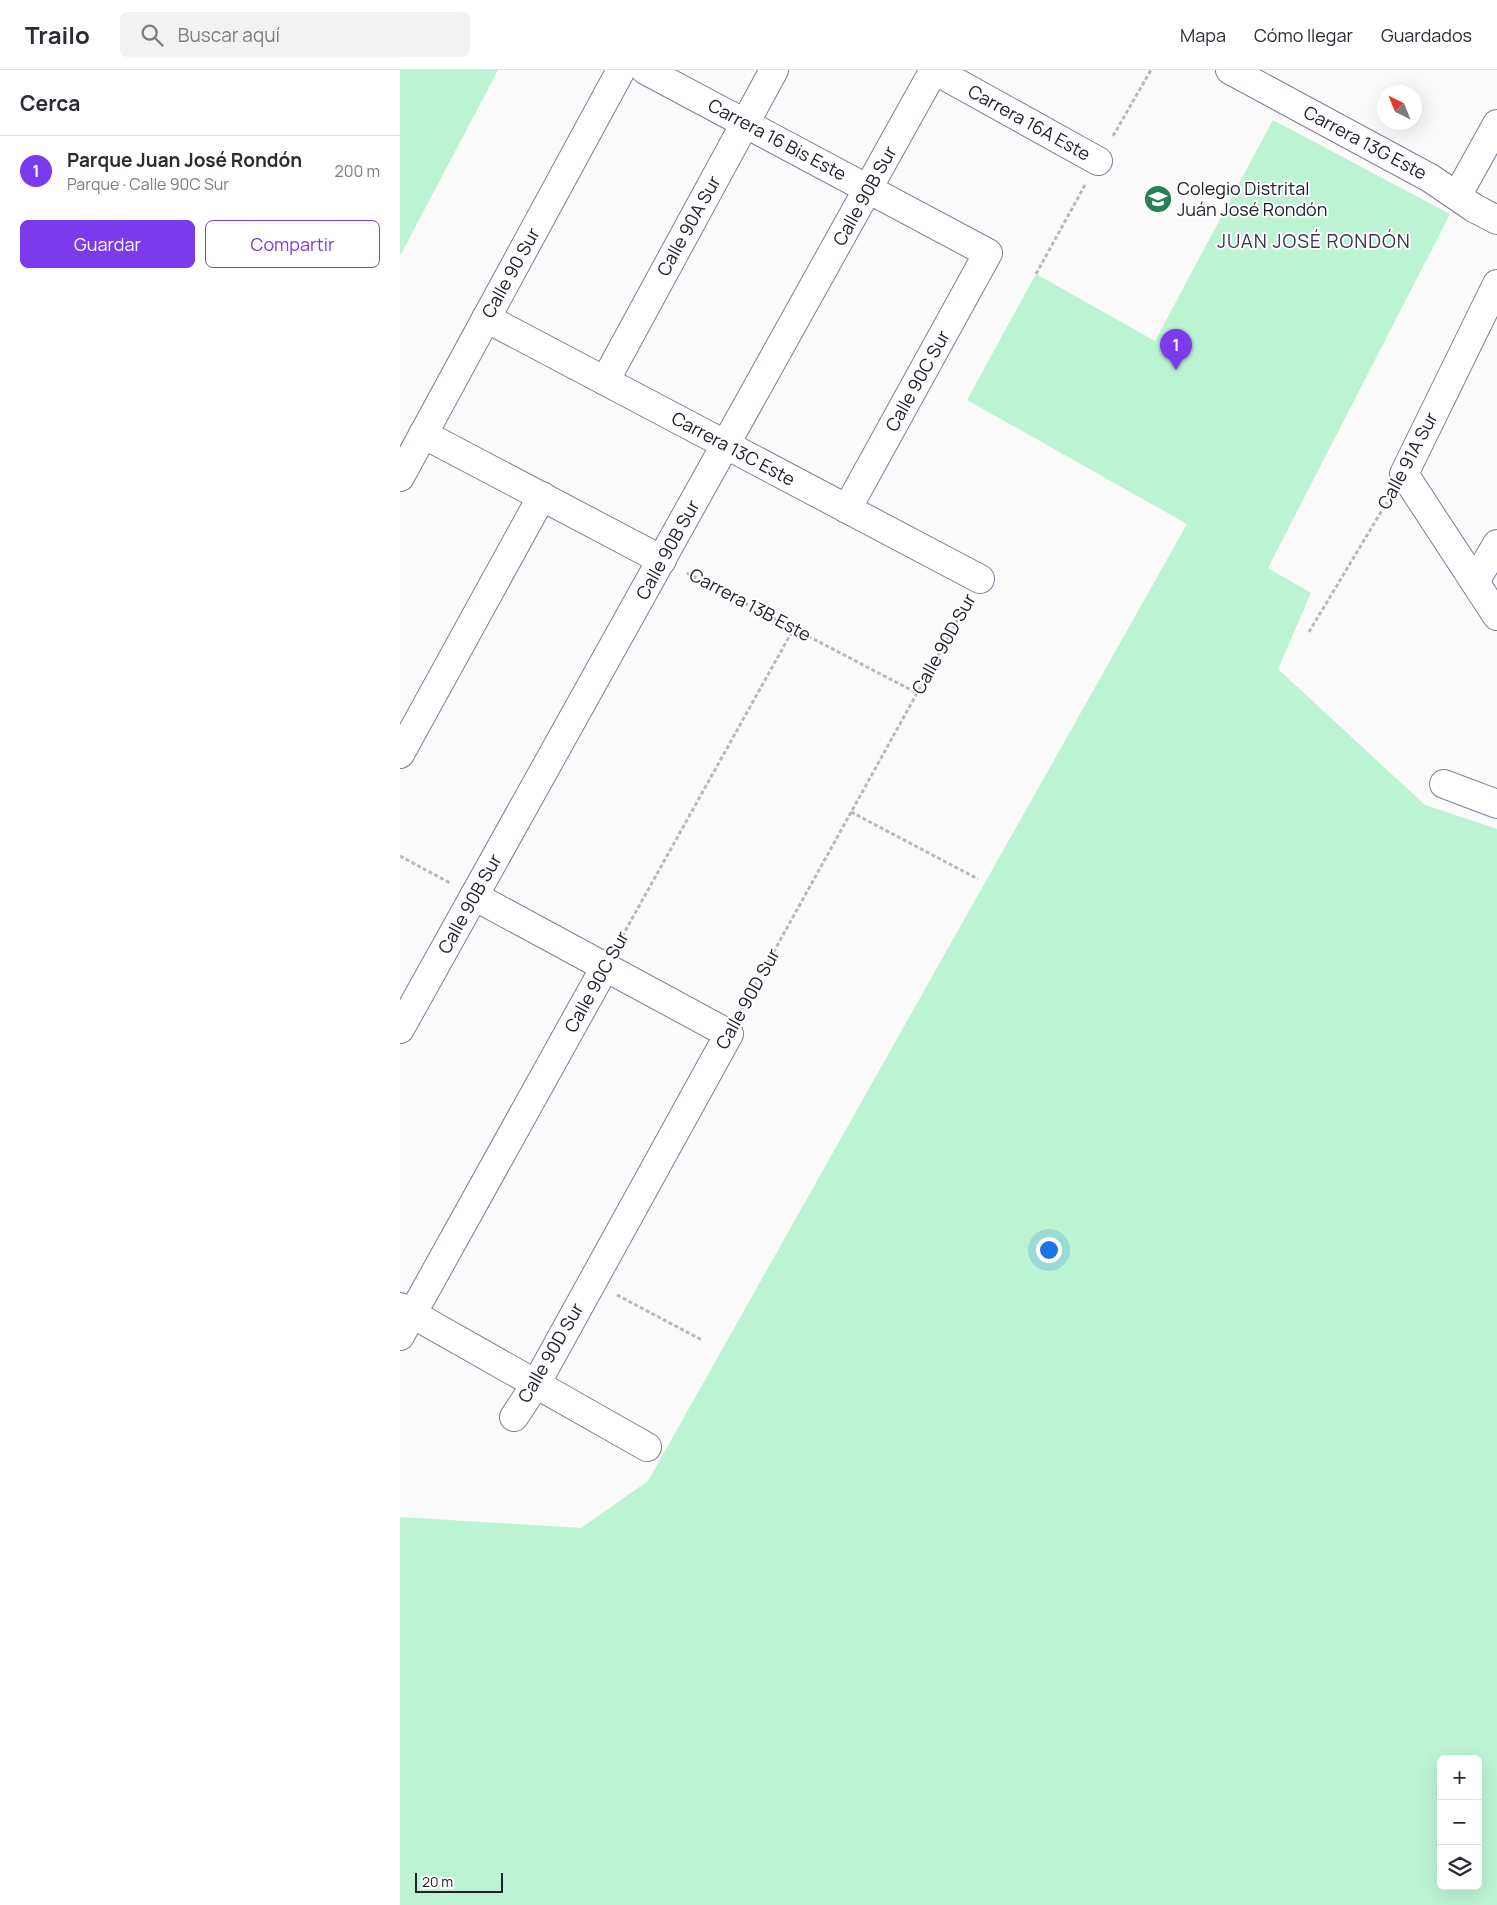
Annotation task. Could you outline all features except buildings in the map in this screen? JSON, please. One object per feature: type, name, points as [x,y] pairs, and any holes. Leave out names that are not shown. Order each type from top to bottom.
[{"type":"street","name":"Calle 90 Sur","points":[[400,477],[621,70]]},
{"type":"street","name":"Carrera 16 Bis Este","points":[[645,70],[988,253]]},
{"type":"street","name":"Calle 90A Sur","points":[[605,381],[774,70]]},
{"type":"street","name":"Carrera 16A Este","points":[[934,70],[1098,161]]},
{"type":"street","name":"Calle 90B Sur","points":[[400,1030],[934,70]]},
{"type":"street","name":"Carrera 13G Este","points":[[1230,70],[1430,178],[1474,208],[1497,220]]},
{"type":"street","points":[[1457,196],[1497,124]]},
{"type":"street","name":"Calle 90C Sur","points":[[847,509],[988,253]]},
{"type":"street","name":"Calle 91A Sur","points":[[1404,474],[1497,284]]},
{"type":"street","name":"Carrera 13C Este","points":[[486,318],[980,579]]},
{"type":"street","points":[[423,434],[662,560]]},
{"type":"street","points":[[1404,474],[1497,616]]},
{"type":"street","points":[[400,754],[542,496]]},
{"type":"street","points":[[1475,582],[1497,544]]},
{"type":"street","points":[[1444,784],[1497,803]]},
{"type":"street","points":[[474,896],[729,1034]]},
{"type":"street","name":"Calle 90C Sur","points":[[404,1319],[605,967]]},
{"type":"street","name":"Calle 90D Sur","points":[[514,1417],[536,1384],[729,1034]]},
{"type":"street","points":[[404,1319],[536,1384],[646,1447]]},
{"type":"path","name":"Calle 91A Sur","points":[[1309,632],[1404,474]]},
{"type":"path","name":"Carrera 13B Este","points":[[662,560],[917,693]]},
{"type":"path","name":"Calle 90D Sur","points":[[729,1034],[980,579]]},
{"type":"path","name":"Calle 90C Sur","points":[[605,967],[794,628]]},
{"type":"path","points":[[851,812],[978,879]]},
{"type":"path","points":[[400,856],[474,896]]},
{"type":"path","points":[[592,1282],[702,1340]]},
{"type":"green space","points":[[400,70],[498,70],[400,256]]},
{"type":"green space","points":[[1273,120],[1450,214],[1268,568],[1311,593],[1278,669],[1425,805],[1497,829],[1497,1905],[400,1905],[400,1517],[581,1528],[648,1481],[1187,524],[967,400],[1036,274],[1155,341]]},
{"type":"place","name":"Colegio Distrital Juán José Rondón","points":[[1158,199]]},
{"type":"place","name":"Parque Juan José Rondón","points":[[1176,370]]},
{"type":"district","name":"JUAN JOSÉ RONDÓN","points":[[1314,241]]}]
